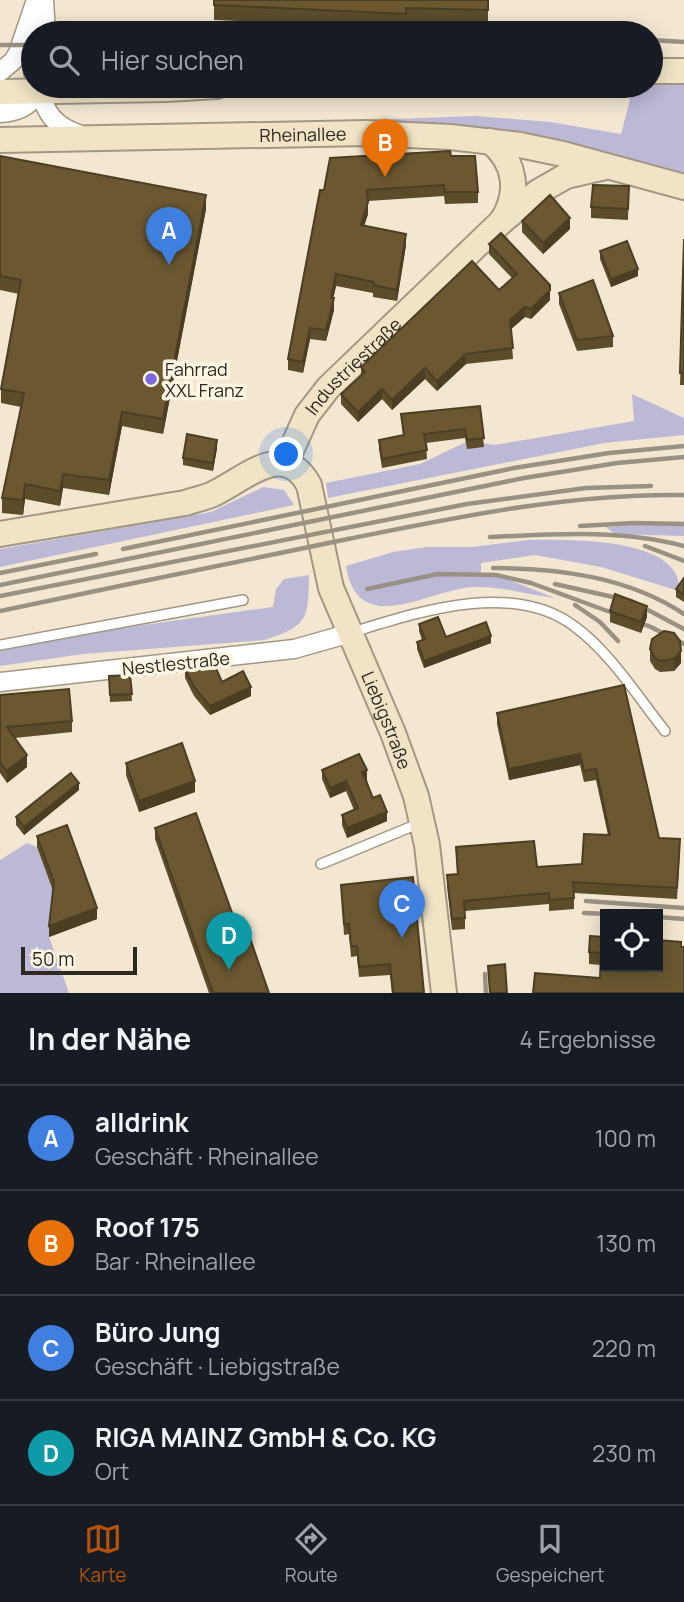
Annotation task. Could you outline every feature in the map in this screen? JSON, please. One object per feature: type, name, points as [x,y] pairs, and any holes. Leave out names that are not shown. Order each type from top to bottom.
[{"type":"street","points":[[29,21],[36,0]]},
{"type":"street","points":[[44,0],[45,21]]},
{"type":"street","points":[[0,72],[16,57],[21,43]]},
{"type":"street","points":[[663,71],[684,71]]},
{"type":"street","points":[[5,106],[21,95]]},
{"type":"street","points":[[43,98],[50,115],[60,127],[95,139]]},
{"type":"street","name":"Rheinallee","points":[[0,140],[410,134],[520,145],[612,166],[684,187]]},
{"type":"street","name":"Industriestraße","points":[[490,141],[505,157],[512,175],[513,194],[502,221]]},
{"type":"street","name":"Industriestraße","points":[[285,464],[307,415],[328,388],[502,221],[538,192],[558,180],[579,172],[612,166]]},
{"type":"street","points":[[0,534],[185,503],[212,495],[264,466],[285,464]]},
{"type":"street","name":"Liebigstraße","points":[[285,464],[299,471],[309,485],[331,588],[407,766],[422,822],[444,993]]},
{"type":"street","name":"Nestlestraße","points":[[0,682],[294,649],[351,633]]},
{"type":"lane","points":[[0,645],[243,600]]},
{"type":"lane","points":[[351,633],[459,604],[499,601],[544,611],[573,625],[598,647],[665,731]]},
{"type":"lane","points":[[321,864],[422,822]]},
{"type":"shaded area","points":[[663,81],[684,82],[684,175],[478,127],[423,123],[159,132],[205,126],[476,116],[550,122],[621,134],[630,98],[663,98]]},
{"type":"shaded area","points":[[632,394],[684,418],[684,435],[604,443],[328,498],[326,483],[420,464],[468,441],[495,445],[634,421]]},
{"type":"shaded area","points":[[263,487],[284,490],[294,505],[0,567],[0,549],[211,512]]},
{"type":"shaded area","points":[[684,525],[684,536],[615,534],[606,527]]},
{"type":"shaded area","points":[[528,540],[588,541],[640,550],[661,559],[675,572],[679,591],[601,567],[535,555],[481,563],[481,574],[507,579],[555,598],[475,587],[457,589],[398,605],[380,606],[365,601],[353,588],[346,566],[393,552],[426,547],[472,547]]},
{"type":"shaded area","points":[[309,575],[308,602],[303,618],[290,630],[265,640],[83,654],[0,666],[0,645],[273,607],[276,589],[284,579]]},
{"type":"shaded area","points":[[27,843],[37,847],[54,894],[49,937],[69,993],[0,993],[0,860]]},
{"type":"building","points":[[214,0],[488,0],[488,10],[406,8],[406,14],[214,5]]},
{"type":"building","points":[[450,151],[451,156],[475,156],[478,192],[445,192],[444,185],[367,190],[368,202],[361,225],[406,234],[397,290],[336,274],[331,298],[334,298],[326,330],[310,328],[303,362],[288,359],[320,190],[324,190],[330,158]]},
{"type":"building","points":[[0,156],[206,195],[163,419],[122,412],[109,480],[63,474],[60,491],[25,484],[23,500],[2,498],[24,393],[1,389],[21,280],[0,276]]},
{"type":"building","points":[[593,185],[629,186],[628,209],[591,207]]},
{"type":"building","points":[[550,195],[570,218],[543,243],[522,221]]},
{"type":"building","points":[[501,233],[550,285],[550,290],[531,309],[525,307],[510,320],[513,348],[466,354],[437,381],[425,368],[392,400],[382,389],[358,412],[341,394],[365,372],[361,367],[472,261],[499,290],[517,274],[489,244]]},
{"type":"building","points":[[684,239],[684,373],[680,373]]},
{"type":"building","points":[[627,241],[638,269],[611,279],[600,251]]},
{"type":"building","points":[[593,280],[613,336],[577,340],[559,293]]},
{"type":"building","points":[[480,406],[484,438],[467,440],[465,429],[424,434],[427,450],[382,459],[379,440],[404,435],[401,414]]},
{"type":"building","points":[[187,434],[217,440],[213,463],[183,458]]},
{"type":"building","points":[[684,578],[684,595],[676,589]]},
{"type":"building","points":[[615,594],[647,606],[641,622],[610,611]]},
{"type":"building","points":[[438,617],[446,637],[486,622],[491,636],[424,661],[417,642],[425,639],[419,624]]},
{"type":"building","points":[[664,631],[674,633],[680,641],[681,651],[674,659],[660,661],[650,649],[652,639]]},
{"type":"building","points":[[215,666],[222,682],[243,671],[251,687],[210,706],[194,687],[185,669]]},
{"type":"building","points":[[130,675],[132,694],[110,695],[109,676]]},
{"type":"building","points":[[624,685],[659,838],[680,839],[677,888],[573,882],[574,898],[549,900],[549,893],[464,901],[465,918],[452,919],[447,875],[458,874],[456,847],[534,841],[537,867],[582,864],[584,834],[610,835],[596,769],[584,771],[580,754],[509,769],[497,713]]},
{"type":"building","points":[[69,689],[72,721],[7,727],[27,755],[7,771],[0,762],[0,695]]},
{"type":"building","points":[[182,743],[195,781],[139,801],[126,763]]},
{"type":"building","points":[[359,754],[367,770],[362,772],[373,798],[380,795],[387,812],[347,828],[342,815],[358,808],[346,781],[330,788],[322,770]]},
{"type":"building","points":[[71,773],[79,783],[24,827],[16,817]]},
{"type":"building","points":[[196,813],[235,921],[243,918],[269,993],[213,993],[155,828]]},
{"type":"building","points":[[67,825],[97,908],[49,926],[54,882],[37,836]]},
{"type":"building","points":[[413,877],[424,993],[393,993],[390,964],[359,967],[357,946],[351,946],[349,924],[344,924],[341,885]]},
{"type":"building","points":[[590,936],[600,937],[600,953],[589,952]]},
{"type":"building","points":[[663,940],[681,942],[681,947],[684,947],[684,993],[533,993],[535,973],[600,978],[600,972],[663,972]]},
{"type":"building","points":[[505,964],[507,993],[490,993],[488,966]]},
{"type":"railway","points":[[663,41],[684,42]]},
{"type":"railway","points":[[0,45],[21,45]]},
{"type":"railway","points":[[123,549],[514,468],[609,453],[684,446]]},
{"type":"railway","points":[[0,585],[524,478],[617,463],[684,457]]},
{"type":"railway","points":[[0,596],[467,504],[586,488],[651,486]]},
{"type":"railway","points":[[0,611],[473,515],[599,498],[684,495]]},
{"type":"railway","points":[[580,526],[684,524]]},
{"type":"railway","points":[[490,537],[612,535],[684,546]]},
{"type":"railway","points":[[645,546],[684,561]]},
{"type":"railway","points":[[0,573],[96,554]]},
{"type":"railway","points":[[493,568],[543,570],[592,577],[640,591],[684,614]]},
{"type":"railway","points":[[367,589],[438,574],[496,575],[531,583],[651,627],[684,644]]},
{"type":"railway","points":[[555,584],[631,601],[684,629]]},
{"type":"railway","points":[[575,605],[600,622],[618,641]]},
{"type":"railway","points":[[586,901],[684,908]]},
{"type":"railway","points":[[584,913],[600,914]]},
{"type":"railway","points":[[663,917],[684,919]]},
{"type":"railway","points":[[485,974],[486,993]]},
{"type":"place","name":"Roof 175","points":[[385,177]]},
{"type":"place","name":"alldrink","points":[[169,265]]},
{"type":"place","name":"Fahrrad XXL Franz","points":[[151,379]]},
{"type":"place","name":"Büro Jung","points":[[402,938]]},
{"type":"place","name":"RIGA MAINZ GmbH & Co. KG","points":[[229,970]]}]
